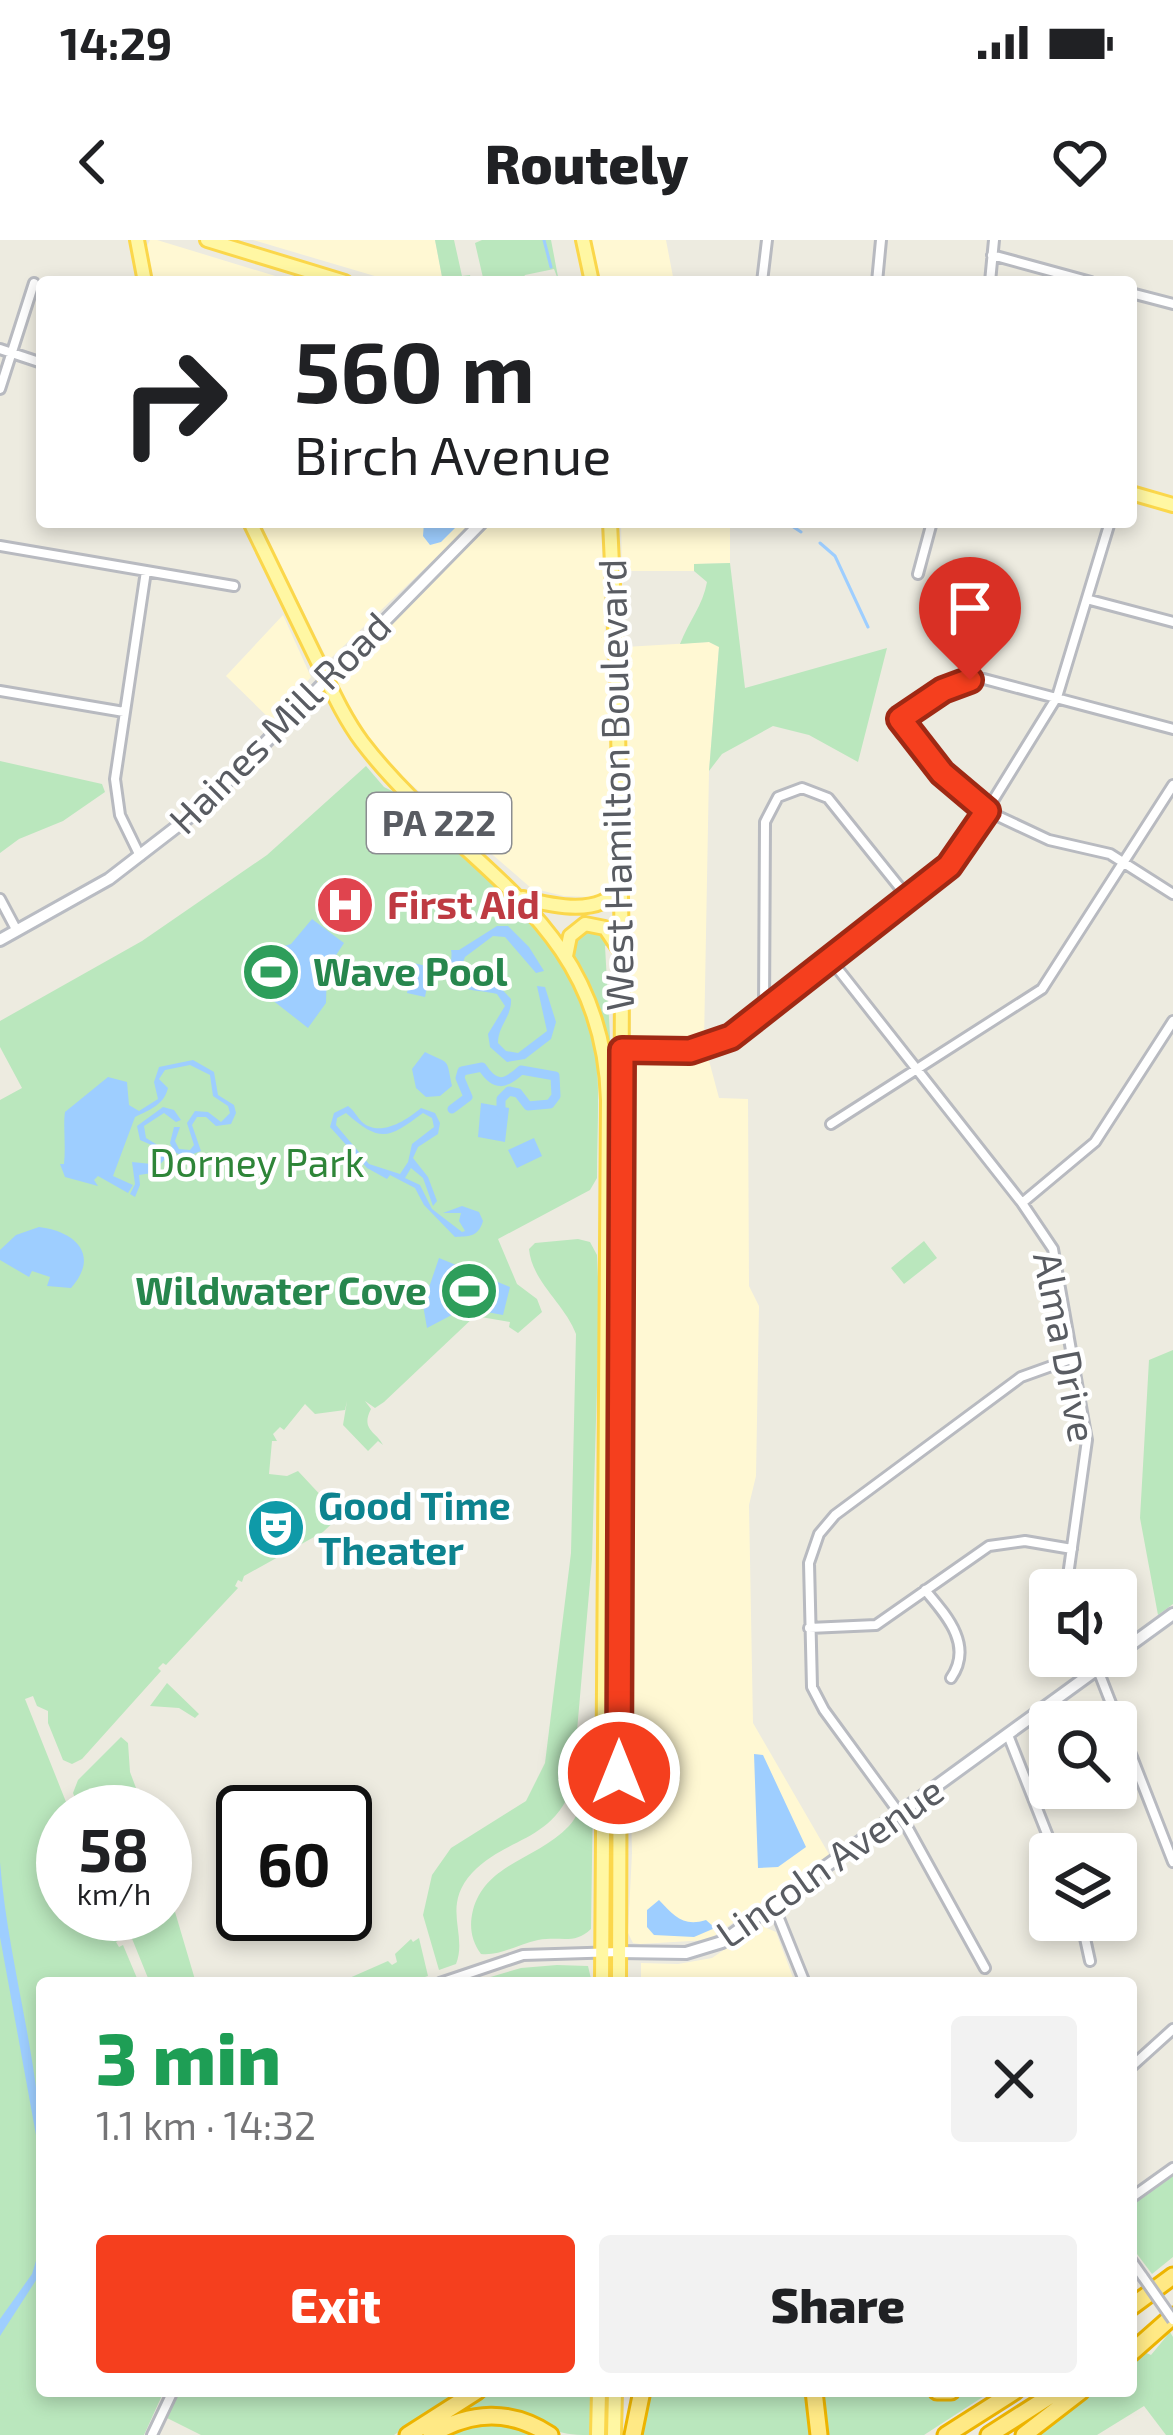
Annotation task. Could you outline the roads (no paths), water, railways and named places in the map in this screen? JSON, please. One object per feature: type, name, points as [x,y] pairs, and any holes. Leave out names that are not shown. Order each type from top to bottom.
[{"type":"highway","points":[[1137,2300],[1173,2276]]},
{"type":"highway","points":[[1137,2336],[1173,2315]]},
{"type":"highway","points":[[1137,2348],[1173,2315]]},
{"type":"highway","points":[[408,2435],[468,2397]]},
{"type":"highway","points":[[633,2435],[641,2397]]},
{"type":"highway","points":[[815,2397],[819,2435]]},
{"type":"highway","points":[[946,2435],[1006,2397]]},
{"type":"highway","points":[[989,2435],[1049,2397]]},
{"type":"highway","points":[[1024,2435],[1074,2397]]},
{"type":"highway","points":[[431,2435],[466,2418],[497,2416],[530,2423],[550,2435]]},
{"type":"main road","points":[[136,240],[144,276]]},
{"type":"main road","points":[[207,240],[325,276]]},
{"type":"main road","points":[[583,240],[591,276]]},
{"type":"main road","points":[[1137,495],[1173,505]]},
{"type":"main road","name":"PA 222","points":[[253,528],[346,721],[376,760],[522,898],[566,956]]},
{"type":"main road","name":"West Hamilton Boulevard","points":[[610,528],[622,956],[619,1977]]},
{"type":"main road","points":[[522,898],[549,905],[585,905],[611,898],[621,886]]},
{"type":"main road","points":[[566,956],[573,931],[594,923],[609,932],[622,956]]},
{"type":"main road","name":"West Hamilton Boulevard","points":[[566,956],[598,1030],[608,1094],[602,1977]]},
{"type":"main road","points":[[598,2435],[599,2397]]},
{"type":"main road","points":[[614,2435],[615,2397]]},
{"type":"street","points":[[763,276],[766,240]]},
{"type":"street","points":[[878,276],[881,240]]},
{"type":"street","points":[[990,276],[994,240]]},
{"type":"street","points":[[992,255],[1068,276]]},
{"type":"street","points":[[0,389],[34,284]]},
{"type":"street","points":[[1137,295],[1173,304]]},
{"type":"street","points":[[0,349],[36,361]]},
{"type":"street","name":"Haines Mill Road","points":[[0,940],[74,901],[140,856],[220,791],[476,528]]},
{"type":"street","points":[[917,574],[930,528]]},
{"type":"street","points":[[622,1050],[705,1048],[731,1037],[949,866],[1057,698],[1108,528]]},
{"type":"street","points":[[0,546],[234,586]]},
{"type":"street","points":[[140,856],[121,815],[115,787],[146,572]]},
{"type":"street","points":[[1090,600],[1173,622]]},
{"type":"street","points":[[1173,729],[998,681],[970,680],[898,716],[942,773],[987,811],[1028,833],[1100,850],[1173,894]]},
{"type":"street","points":[[0,691],[124,712]]},
{"type":"street","points":[[831,1124],[1042,988],[1173,784]]},
{"type":"street","points":[[764,1011],[765,823],[778,797],[802,788],[828,798],[909,899]]},
{"type":"street","points":[[0,899],[17,932]]},
{"type":"street","name":"Alma Drive","points":[[830,959],[1053,1249],[1087,1440],[1069,1569]]},
{"type":"street","points":[[1022,1203],[1095,1142],[1173,1021]]},
{"type":"street","points":[[985,1968],[900,1814],[817,1699],[808,1674],[809,1563],[826,1524],[1021,1377],[1074,1358]]},
{"type":"street","points":[[809,1628],[876,1625],[989,1546],[1025,1541],[1072,1550]]},
{"type":"street","points":[[925,1590],[948,1617],[958,1640],[960,1660],[951,1678]]},
{"type":"street","name":"Lincoln Avenue","points":[[1137,1641],[1173,1614]]},
{"type":"street","name":"Lincoln Avenue","points":[[457,1977],[523,1955],[706,1949],[774,1906],[1088,1677]]},
{"type":"street","points":[[1101,1677],[1173,1862]]},
{"type":"street","points":[[1008,1735],[1047,1833]]},
{"type":"street","points":[[774,1906],[803,1977]]},
{"type":"street","points":[[1086,1941],[1090,1961]]},
{"type":"street","points":[[1137,2062],[1173,2029]]},
{"type":"street","points":[[1137,2194],[1173,2168]]},
{"type":"street","points":[[1137,2268],[1173,2315]]},
{"type":"street","points":[[152,2435],[169,2397]]},
{"type":"water","points":[[424,528],[455,528],[441,542],[430,545]]},
{"type":"water","name":"Wave Pool","points":[[312,919],[344,943],[327,969],[326,1003],[308,1028],[243,977],[261,953],[291,944]]},
{"type":"water","points":[[497,926],[508,926],[544,971],[536,973],[505,937],[493,936],[465,957],[461,968],[467,980],[497,984],[511,999],[498,1043],[518,1053],[547,1031],[537,986],[545,987],[556,1022],[551,1039],[525,1059],[507,1062],[490,1047],[488,1034],[505,1006],[497,994],[460,986],[450,972],[451,950],[459,950]]},
{"type":"water","points":[[413,963],[431,967],[425,997],[407,993]]},
{"type":"water","points":[[425,1052],[448,1066],[452,1086],[440,1096],[426,1097],[416,1088],[412,1069]]},
{"type":"water","points":[[193,1060],[214,1072],[218,1095],[234,1105],[231,1124],[216,1126],[206,1117],[197,1117],[192,1125],[201,1151],[185,1157],[174,1152],[170,1143],[174,1127],[180,1127],[175,1141],[179,1149],[190,1150],[194,1145],[187,1123],[195,1111],[208,1112],[221,1122],[230,1113],[213,1096],[210,1075],[190,1065],[165,1070],[159,1079],[168,1088],[166,1094],[156,1106],[135,1117],[113,1176],[133,1185],[128,1193],[98,1176],[94,1180],[98,1186],[65,1177],[60,1164],[64,1164],[65,1112],[108,1077],[127,1082],[129,1105],[139,1111],[158,1099],[154,1082],[159,1067]]},
{"type":"water","points":[[481,1103],[509,1108],[505,1142],[478,1137]]},
{"type":"water","points":[[348,1106],[362,1122],[385,1128],[421,1108],[435,1113],[438,1134],[418,1147],[413,1158],[428,1177],[437,1201],[433,1206],[423,1178],[411,1168],[405,1178],[420,1185],[432,1209],[462,1232],[461,1213],[443,1213],[462,1206],[479,1212],[483,1221],[478,1231],[455,1237],[424,1205],[415,1188],[367,1168],[330,1127],[334,1113]],"holes":[[[346,1113],[369,1130],[386,1134],[423,1113],[432,1118],[434,1127],[412,1144],[400,1174],[369,1164],[336,1125],[337,1118]]]},
{"type":"water","points":[[163,1107],[174,1110],[181,1120],[176,1122],[164,1113],[144,1126],[146,1138],[164,1149],[165,1159],[152,1173],[139,1175],[135,1197],[130,1194],[135,1184],[132,1162],[152,1164],[160,1156],[156,1147],[140,1140],[137,1126]]},
{"type":"water","points":[[534,1138],[542,1156],[517,1168],[508,1150]]},
{"type":"water","points":[[39,1227],[63,1233],[79,1246],[84,1265],[71,1288],[47,1286],[50,1277],[32,1271],[29,1277],[0,1260],[0,1250],[16,1235]]},
{"type":"water","name":"Wildwater Cove","points":[[439,1258],[510,1287],[503,1315],[465,1308],[427,1328],[423,1305]]},
{"type":"water","points":[[754,1754],[763,1755],[806,1847],[778,1867],[758,1868]]},
{"type":"water","points":[[0,1862],[36,2085],[36,2135],[0,1937]]},
{"type":"water","points":[[659,1900],[679,1919],[706,1920],[715,1928],[694,1937],[654,1935],[647,1927],[647,1910]]},
{"type":"water","points":[[36,2261],[36,2280],[0,2336],[0,2319]]},
{"type":"waterway","points":[[544,240],[551,267]]},
{"type":"waterway","points":[[795,528],[801,532]]},
{"type":"waterway","points":[[820,543],[835,556],[868,627]]},
{"type":"waterway","points":[[452,1109],[468,1097],[462,1071],[482,1067],[500,1082],[521,1070],[555,1076],[556,1096],[550,1104],[528,1106],[518,1093],[509,1091],[501,1099],[501,1113]]},
{"type":"place","name":"First Aid","points":[[345,905]]},
{"type":"place","name":"Wave Pool","points":[[271,972]]},
{"type":"place","name":"Wildwater Cove","points":[[469,1291]]},
{"type":"place","name":"Good Time Theater","points":[[276,1528]]},
{"type":"park label","name":"Dorney Park","points":[[257,1163]]}]
